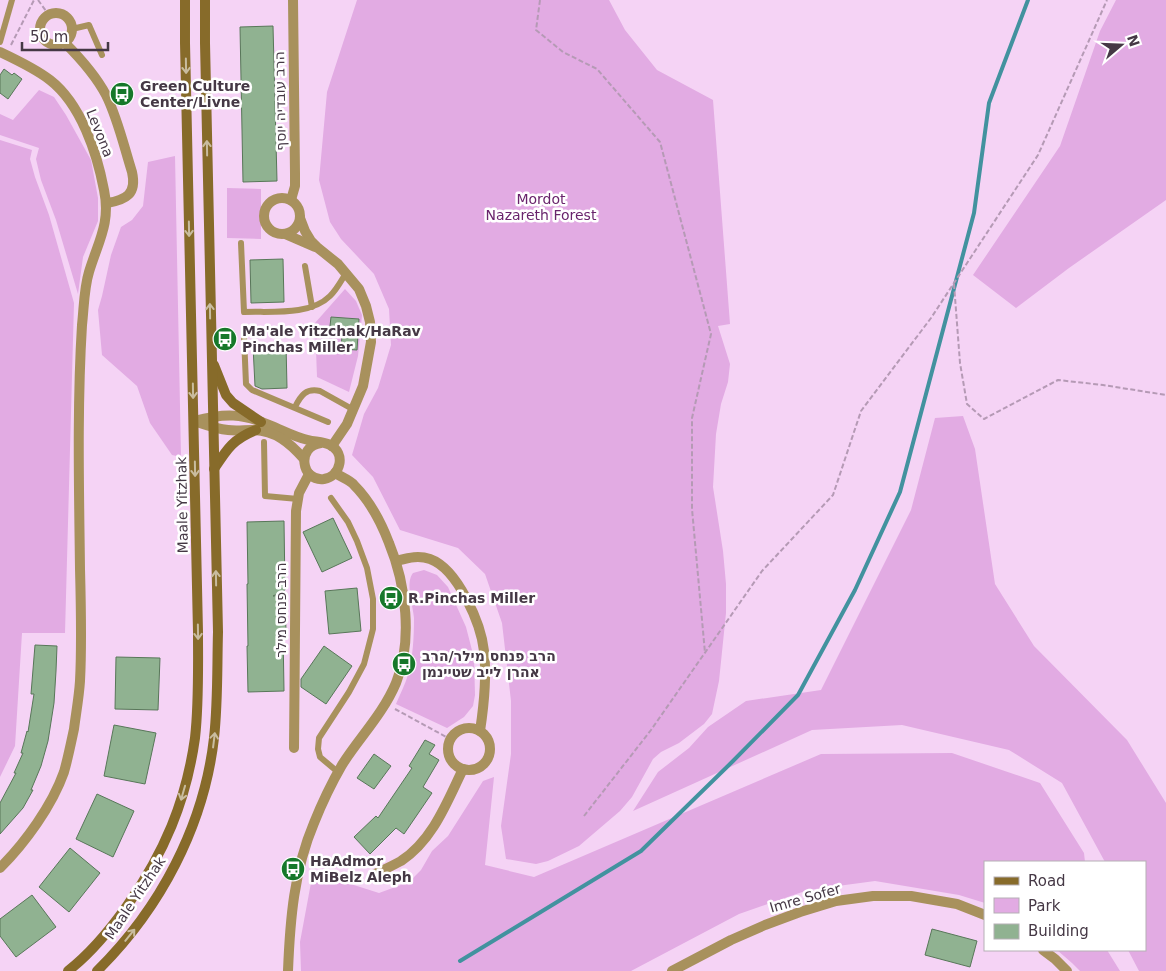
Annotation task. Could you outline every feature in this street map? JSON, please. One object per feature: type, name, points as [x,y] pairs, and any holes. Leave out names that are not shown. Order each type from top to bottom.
[{"type":"street","name":"Maale Yitzhak","points":[[68,971],[91,950],[120,916],[155,863],[178,810],[190,765],[197,717],[198,666],[194,421],[185,0]]},
{"type":"street","name":"Maale Yitzhak","points":[[97,971],[135,928],[176,865],[196,817],[209,769],[214,740],[217,693],[217,622],[204,43],[205,0]]},
{"type":"street","name":"הרב עובדיה יוסף","points":[[291,200],[295,174],[293,0]]},
{"type":"street","points":[[54,14],[64,16],[71,23],[72,29],[70,37],[65,43],[55,45],[46,41],[41,33],[42,22],[49,15],[54,14]]},
{"type":"street","points":[[65,43],[100,84],[112,108],[132,172],[134,180],[130,193],[119,201],[106,203]]},
{"type":"street","name":"Levona","points":[[0,868],[22,845],[52,798],[63,773],[71,744],[77,708],[80,682],[81,636],[78,436],[82,325],[88,274],[102,236],[106,218],[106,203],[99,168],[82,121],[72,104],[50,80],[3,54]]},
{"type":"street","points":[[276,198],[282,198],[291,200],[298,206],[300,218],[299,224],[290,233],[278,234],[268,228],[265,223],[264,211],[271,201],[276,198]]},
{"type":"street","points":[[300,218],[311,240],[338,264],[359,289],[370,322],[371,342],[363,386],[347,424],[332,446]]},
{"type":"street","points":[[285,234],[318,248]]},
{"type":"street","points":[[212,360],[226,395],[233,404],[259,426]]},
{"type":"street","points":[[194,421],[213,416],[250,418],[259,426],[263,430],[282,438],[290,444],[304,459],[309,474],[314,477],[326,478],[335,473],[339,466],[340,459],[338,453],[329,444],[259,426],[228,430],[194,421]]},
{"type":"street","points":[[214,469],[237,439],[259,426]]},
{"type":"street","points":[[304,459],[307,450],[311,446],[321,443]]},
{"type":"street","points":[[288,971],[289,934],[294,894],[303,853],[313,824],[338,772],[386,703],[396,682],[406,631],[401,581],[396,561],[384,530],[372,508],[353,483],[335,473]]},
{"type":"street","name":"הרב פנחס מילר","points":[[294,748],[296,511],[299,493],[309,474]]},
{"type":"street","points":[[396,561],[412,557],[429,559],[438,563],[460,587],[470,606],[484,650],[484,707],[480,731]]},
{"type":"street","points":[[468,728],[480,731],[489,743],[488,757],[483,764],[470,770],[456,766],[448,754],[450,740],[461,729],[468,728]]},
{"type":"street","points":[[373,875],[401,860],[423,841],[433,828],[463,769]]},
{"type":"street","name":"Imre Sofer","points":[[672,971],[731,940],[765,925],[836,901],[873,896],[912,896],[957,904],[984,915]]},
{"type":"street","points":[[1044,951],[1068,971]]},
{"type":"lane","points":[[0,42],[12,0]]},
{"type":"lane","points":[[72,29],[89,25],[102,56]]},
{"type":"lane","points":[[240,243],[244,312],[297,311],[312,307],[330,297],[346,273]]},
{"type":"lane","points":[[305,266],[312,307]]},
{"type":"lane","points":[[244,337],[246,384],[252,390],[328,422]]},
{"type":"lane","points":[[295,407],[304,394],[315,390],[354,410]]},
{"type":"lane","points":[[264,442],[265,496],[298,499]]},
{"type":"lane","points":[[331,498],[348,522],[367,568],[372,599],[373,629],[364,664],[349,692],[319,738],[318,749],[320,757],[338,772]]},
{"type":"path","points":[[3,54],[34,0]]},
{"type":"path","points":[[38,0],[49,15]]},
{"type":"path","points":[[540,0],[536,30],[563,52],[597,69],[660,142],[711,334],[692,418],[692,509],[705,654]]},
{"type":"path","points":[[584,816],[651,730],[762,571],[833,495],[861,411],[931,318],[1038,155],[1107,0]]},
{"type":"path","points":[[954,284],[960,363],[967,404],[984,419],[1058,380],[1166,395]]},
{"type":"path","points":[[386,703],[450,740]]},
{"type":"green space","name":"Mordot Nazareth Forest","points":[[357,0],[609,0],[625,30],[657,70],[713,100],[730,324],[718,326],[730,364],[728,382],[721,404],[716,434],[713,487],[723,551],[726,613],[719,681],[712,714],[704,724],[679,743],[661,752],[653,759],[632,797],[620,811],[579,846],[548,861],[536,864],[506,859],[501,826],[511,754],[511,701],[502,623],[485,574],[458,548],[400,530],[373,477],[352,455],[364,414],[378,388],[391,345],[389,309],[374,274],[341,239],[330,222],[319,180],[327,92]]},
{"type":"green space","points":[[1116,0],[1166,0],[1166,200],[1016,308],[973,275],[1060,146],[1100,31]]},
{"type":"green space","points":[[39,90],[54,97],[91,160],[98,198],[98,221],[83,257],[78,294],[56,220],[41,180],[36,159],[39,148],[0,135],[0,114],[13,120]]},
{"type":"green space","points":[[0,140],[32,150],[30,159],[49,215],[74,303],[65,633],[22,633],[15,746],[0,777]]},
{"type":"green space","points":[[175,156],[181,457],[172,455],[150,423],[137,386],[102,355],[98,310],[111,255],[121,227],[132,220],[143,206],[148,162]]},
{"type":"green space","points":[[227,188],[261,189],[261,239],[227,238]]},
{"type":"green space","points":[[345,289],[356,301],[362,315],[358,356],[349,392],[317,377],[315,323]]},
{"type":"green space","points":[[963,416],[975,449],[995,584],[1034,646],[1127,740],[1166,803],[1166,971],[1139,971],[1129,951],[1146,951],[1146,861],[1104,861],[1062,783],[1009,750],[902,725],[812,730],[633,811],[658,772],[689,748],[708,727],[746,701],[821,690],[911,510],[935,418]]},
{"type":"green space","points":[[424,570],[437,575],[448,587],[466,627],[474,658],[475,695],[473,706],[464,717],[447,728],[396,704],[408,675],[412,654],[414,618],[410,588],[411,577],[413,573]]},
{"type":"green space","points":[[952,753],[1040,783],[1084,853],[1085,861],[984,861],[984,903],[959,895],[875,881],[808,890],[739,914],[631,971],[301,971],[300,942],[313,872],[379,893],[409,882],[421,870],[432,851],[448,836],[483,781],[494,777],[485,865],[534,877],[821,754]]},
{"type":"green space","points":[[1058,951],[1108,951],[1120,971],[1080,971]]},
{"type":"building","points":[[273,26],[277,181],[243,182],[240,27]]},
{"type":"building","points":[[4,69],[22,79],[8,99],[0,93],[0,75]]},
{"type":"building","points":[[283,259],[284,302],[251,303],[250,260]]},
{"type":"building","points":[[331,317],[359,319],[357,350],[341,349],[342,336],[329,335]]},
{"type":"building","points":[[286,344],[287,388],[262,389],[255,386],[253,346]]},
{"type":"building","points":[[333,518],[352,558],[322,572],[303,532]]},
{"type":"building","points":[[284,521],[285,590],[273,596],[285,595],[286,631],[283,631],[284,691],[248,692],[247,522]]},
{"type":"building","points":[[357,588],[361,631],[329,634],[325,591]]},
{"type":"building","points":[[35,645],[57,646],[54,703],[48,741],[41,766],[31,790],[33,790],[23,808],[0,834],[0,803],[16,773],[14,773],[23,753],[21,753],[28,732],[34,694],[31,694]]},
{"type":"building","points":[[324,646],[352,666],[326,704],[301,687],[301,679]]},
{"type":"building","points":[[116,657],[160,658],[158,710],[115,709]]},
{"type":"building","points":[[114,725],[156,733],[145,784],[104,776]]},
{"type":"building","points":[[425,740],[435,745],[429,754],[439,760],[423,787],[432,793],[404,834],[396,828],[370,854],[354,837],[376,816],[378,818],[412,768],[409,766]]},
{"type":"building","points":[[374,754],[391,766],[374,789],[357,778]]},
{"type":"building","points":[[97,794],[134,811],[113,857],[76,839]]},
{"type":"building","points":[[70,848],[100,873],[69,912],[39,887]]},
{"type":"building","points":[[32,895],[56,927],[16,957],[0,936],[0,919]]},
{"type":"building","points":[[932,929],[977,941],[970,967],[925,955]]},
{"type":"waterway","points":[[460,961],[641,851],[798,695],[855,590],[900,492],[974,213],[989,103],[1028,0]]},
{"type":"place","name":"Green Culture Center/Livne","points":[[122,94]]},
{"type":"place","name":"Ma'ale Yitzchak/HaRav Pinchas Miller","points":[[225,339]]},
{"type":"place","name":"R.Pinchas Miller","points":[[391,598]]},
{"type":"place","name":"הרב פנחס מילר/הרב אהרן לייב שטיינמן","points":[[404,664]]},
{"type":"place","name":"HaAdmor MiBelz Aleph","points":[[293,869]]}]
